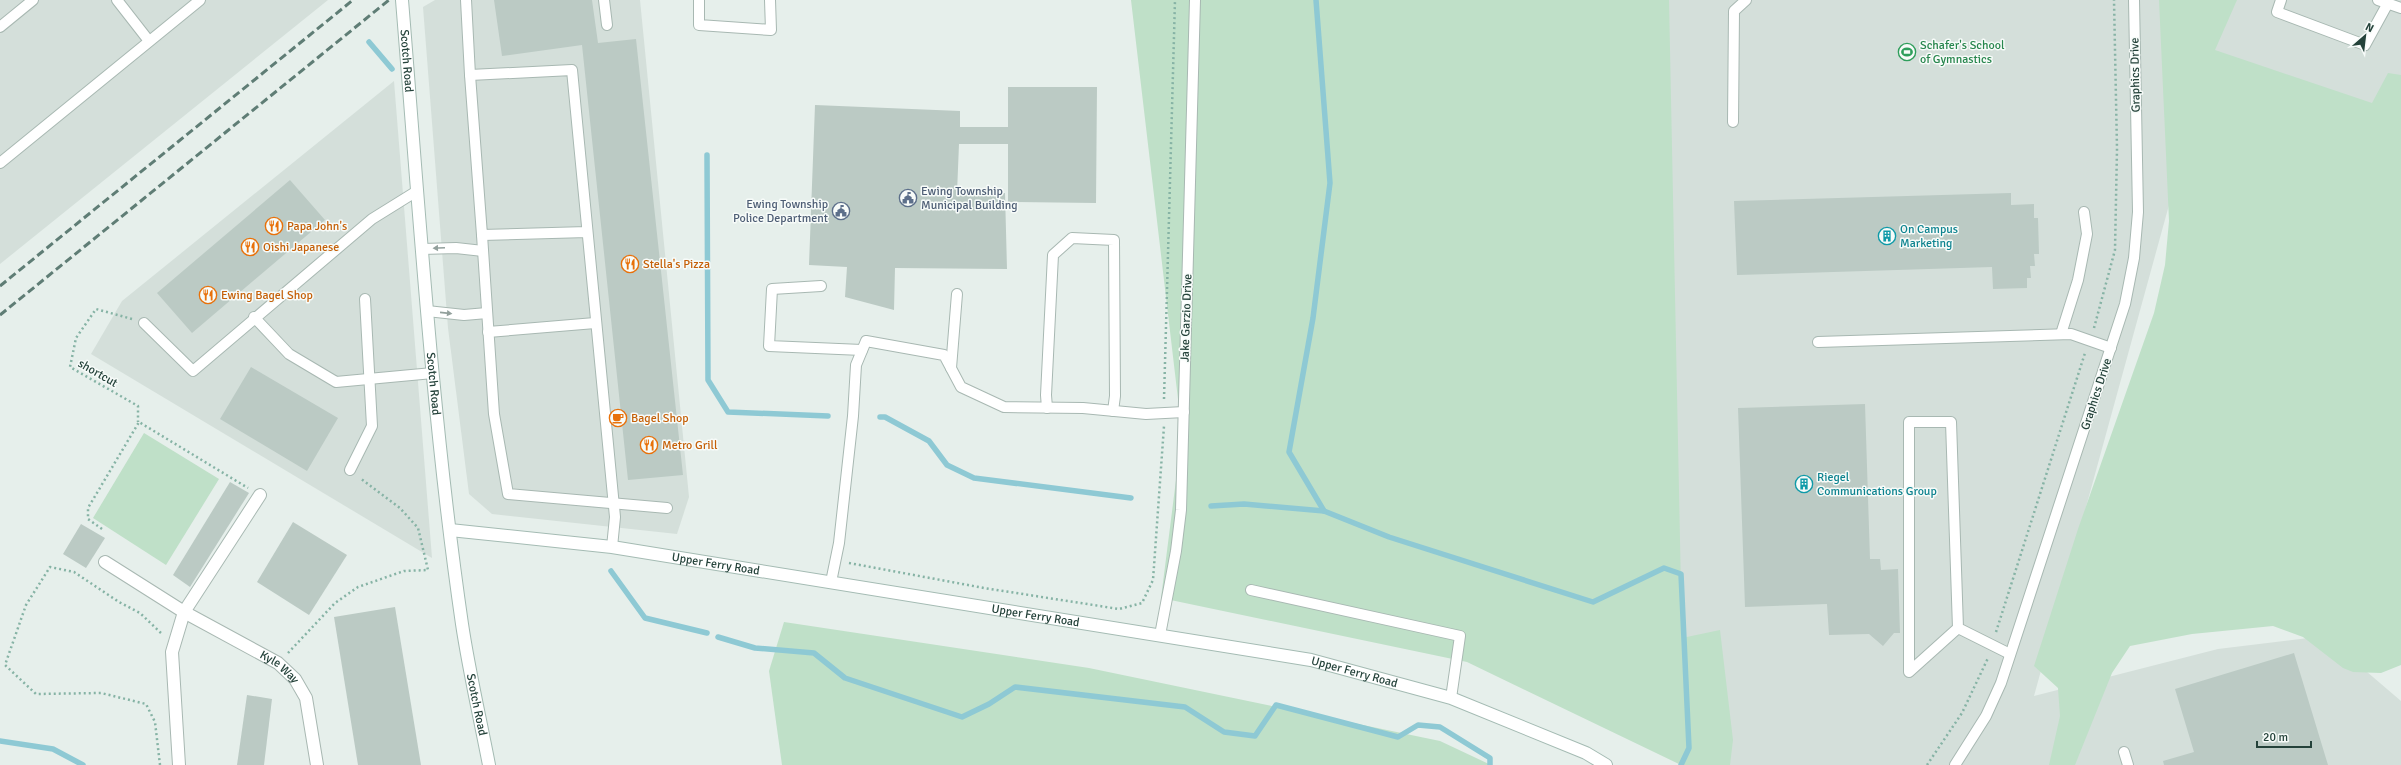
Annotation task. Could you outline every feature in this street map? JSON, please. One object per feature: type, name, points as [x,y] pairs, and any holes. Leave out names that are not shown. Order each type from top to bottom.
[{"type":"main road","name":"Scotch Road","points":[[402,0],[427,311],[450,530],[462,626],[489,765]]},
{"type":"main road","points":[[179,765],[172,652],[184,612],[260,495]]},
{"type":"main road","name":"Upper Ferry Road","points":[[450,530],[612,547],[1311,660],[1451,698],[1586,754],[1606,765]]},
{"type":"main road","name":"Kyle Way","points":[[105,562],[184,612],[278,663],[296,679],[306,698],[316,765]]},
{"type":"lane","points":[[0,27],[33,0]]},
{"type":"lane","points":[[117,0],[149,41]]},
{"type":"lane","points":[[0,163],[200,0]]},
{"type":"lane","points":[[466,0],[494,414],[508,494],[667,508]]},
{"type":"lane","points":[[604,0],[607,25]]},
{"type":"lane","points":[[699,0],[699,25],[771,30],[770,0]]},
{"type":"lane","name":"Jake Garzio Drive","points":[[1160,635],[1178,537],[1184,412],[1195,0]]},
{"type":"lane","points":[[1733,122],[1734,11],[1746,0]]},
{"type":"lane","name":"Graphics Drive","points":[[1955,765],[1986,716],[2001,683],[2125,304],[2134,258],[2138,212],[2134,0]]},
{"type":"lane","points":[[2281,0],[2277,12],[2365,44],[2383,2],[2401,8]]},
{"type":"lane","points":[[470,75],[572,70],[595,323],[614,503],[615,517],[612,547]]},
{"type":"lane","points":[[144,323],[193,371],[254,317],[372,219],[417,191]]},
{"type":"lane","points":[[2061,334],[2078,280],[2087,234],[2084,212]]},
{"type":"lane","points":[[482,236],[587,232]]},
{"type":"lane","points":[[1047,408],[1046,395],[1053,255],[1072,238],[1100,239],[1114,240],[1115,396],[1113,411]]},
{"type":"lane","points":[[422,249],[456,248],[483,251]]},
{"type":"lane","points":[[821,286],[772,289],[769,346],[862,350]]},
{"type":"lane","points":[[951,368],[958,294]]},
{"type":"lane","points":[[350,470],[372,426],[366,299]]},
{"type":"lane","points":[[427,311],[464,315],[487,313]]},
{"type":"lane","points":[[254,317],[289,354],[336,382],[433,373]]},
{"type":"lane","points":[[488,332],[595,323]]},
{"type":"lane","points":[[1818,342],[2071,334],[2111,348]]},
{"type":"lane","points":[[832,582],[839,543],[853,416],[856,365],[866,342],[944,355],[960,387],[1004,407],[1113,411],[1146,414],[1184,412]]},
{"type":"lane","points":[[1909,422],[1951,422],[1958,628],[1909,672],[1909,422]]},
{"type":"lane","points":[[1251,590],[1460,636],[1451,698]]},
{"type":"lane","points":[[1958,628],[2010,654]]},
{"type":"lane","points":[[2124,752],[2128,765]]},
{"type":"path","points":[[1927,765],[1962,713],[1992,646],[2090,340],[2115,250],[2117,149],[2114,0]]},
{"type":"path","name":"shortcut","points":[[137,426],[138,406],[70,367],[76,338],[96,308],[144,323]]},
{"type":"path","points":[[102,529],[88,519],[88,508],[139,422],[260,495]]},
{"type":"path","points":[[278,663],[335,603],[358,587],[404,571],[428,570],[418,528],[400,508],[350,470]]},
{"type":"path","points":[[160,765],[155,722],[146,704],[101,693],[36,694],[5,664],[26,604],[50,567],[74,572],[119,602],[140,613],[163,634],[176,639]]},
{"type":"shaded area","points":[[0,0],[328,0],[0,264]]},
{"type":"shaded area","points":[[435,0],[640,0],[689,497],[677,534],[492,514],[469,494],[448,328],[423,7]]},
{"type":"shaded area","points":[[1665,0],[2401,0],[2401,108],[2202,85],[2034,696],[2218,649],[2325,636],[2401,701],[2401,765],[1690,765],[1664,568]]},
{"type":"shaded area","points":[[394,81],[432,558],[91,354],[122,301]]},
{"type":"green space","points":[[1131,0],[1669,0],[1682,638],[1720,630],[1733,740],[1730,765],[1681,765],[1467,662],[1161,598],[1182,433]]},
{"type":"green space","points":[[2159,0],[2237,0],[2215,50],[2372,103],[2388,73],[2401,75],[2401,665],[2381,673],[2353,672],[2343,668],[2303,637],[2273,626],[2192,634],[2130,646],[2112,673],[2075,765],[2049,765],[2060,716],[2058,688],[2034,666],[2078,529],[2154,313],[2165,265],[2169,221]]},
{"type":"green space","points":[[144,433],[219,479],[166,565],[93,518]]},
{"type":"green space","points":[[784,622],[1089,668],[1440,741],[1491,765],[782,765],[769,671]]},
{"type":"building","points":[[494,0],[592,0],[598,43],[636,39],[683,475],[628,480],[582,45],[502,56]]},
{"type":"building","name":"Ewing Township Municipal Building","points":[[1008,87],[1097,87],[1096,203],[1008,202],[1008,144],[959,144],[957,193],[1005,193],[1007,269],[895,268],[894,310],[845,297],[847,267],[809,265],[815,105],[960,111],[960,127],[1008,127]]},
{"type":"building","points":[[290,180],[325,220],[192,333],[157,293]]},
{"type":"building","name":"On Campus Marketing","points":[[2011,193],[2011,205],[2034,204],[2034,218],[2038,218],[2039,254],[2034,254],[2035,266],[2030,266],[2031,278],[2027,278],[2027,288],[1993,289],[1992,267],[1737,275],[1734,201]]},
{"type":"building","points":[[251,367],[338,418],[307,471],[220,419]]},
{"type":"building","name":"Riegel Communications Group","points":[[1865,404],[1870,559],[1880,559],[1881,570],[1898,569],[1900,633],[1894,633],[1883,646],[1869,634],[1829,635],[1827,604],[1745,607],[1738,408]]},
{"type":"building","points":[[230,482],[249,493],[190,587],[173,575]]},
{"type":"building","points":[[293,522],[347,555],[309,615],[257,582]]},
{"type":"building","points":[[81,524],[105,538],[86,568],[63,554]]},
{"type":"building","points":[[395,607],[421,765],[358,765],[334,617]]},
{"type":"building","points":[[2294,653],[2328,765],[2164,765],[2163,761],[2194,752],[2175,689]]},
{"type":"building","points":[[247,695],[272,699],[264,765],[237,765]]},
{"type":"waterway","points":[[1316,0],[1330,183],[1313,318],[1289,452],[1324,511],[1389,537],[1593,602],[1664,568],[1681,574],[1689,748],[1681,765]]},
{"type":"waterway","points":[[369,42],[392,69]]},
{"type":"waterway","points":[[707,155],[708,380],[728,412],[828,416]]},
{"type":"waterway","points":[[880,417],[885,417],[929,441],[947,465],[974,478],[1131,498]]},
{"type":"waterway","points":[[1211,506],[1244,504],[1324,511]]},
{"type":"waterway","points":[[611,571],[645,618],[707,633]]},
{"type":"waterway","points":[[718,637],[755,648],[814,653],[845,678],[962,717],[989,704],[1015,687],[1185,707],[1224,732],[1255,736],[1276,705],[1398,737],[1418,725],[1440,727],[1490,758],[1490,765]]},
{"type":"waterway","points":[[0,741],[53,749],[83,765]]},
{"type":"railway","points":[[0,286],[353,0]]},
{"type":"railway","points":[[0,315],[389,0]]},
{"type":"place","name":"Schafer's School of Gymnastics","points":[[1907,52]]},
{"type":"place","name":"Ewing Township Municipal Building","points":[[908,198]]},
{"type":"place","name":"Ewing Township Police Department","points":[[841,211]]},
{"type":"place","name":"Papa John's","points":[[274,226]]},
{"type":"place","name":"On Campus Marketing","points":[[1887,236]]},
{"type":"place","name":"Oishi Japanese","points":[[250,247]]},
{"type":"place","name":"Stella's Pizza","points":[[630,264]]},
{"type":"place","name":"Ewing Bagel Shop","points":[[208,295]]},
{"type":"place","name":"Bagel Shop","points":[[618,418]]},
{"type":"place","name":"Metro Grill","points":[[649,445]]},
{"type":"place","name":"Riegel Communications Group","points":[[1804,484]]}]
